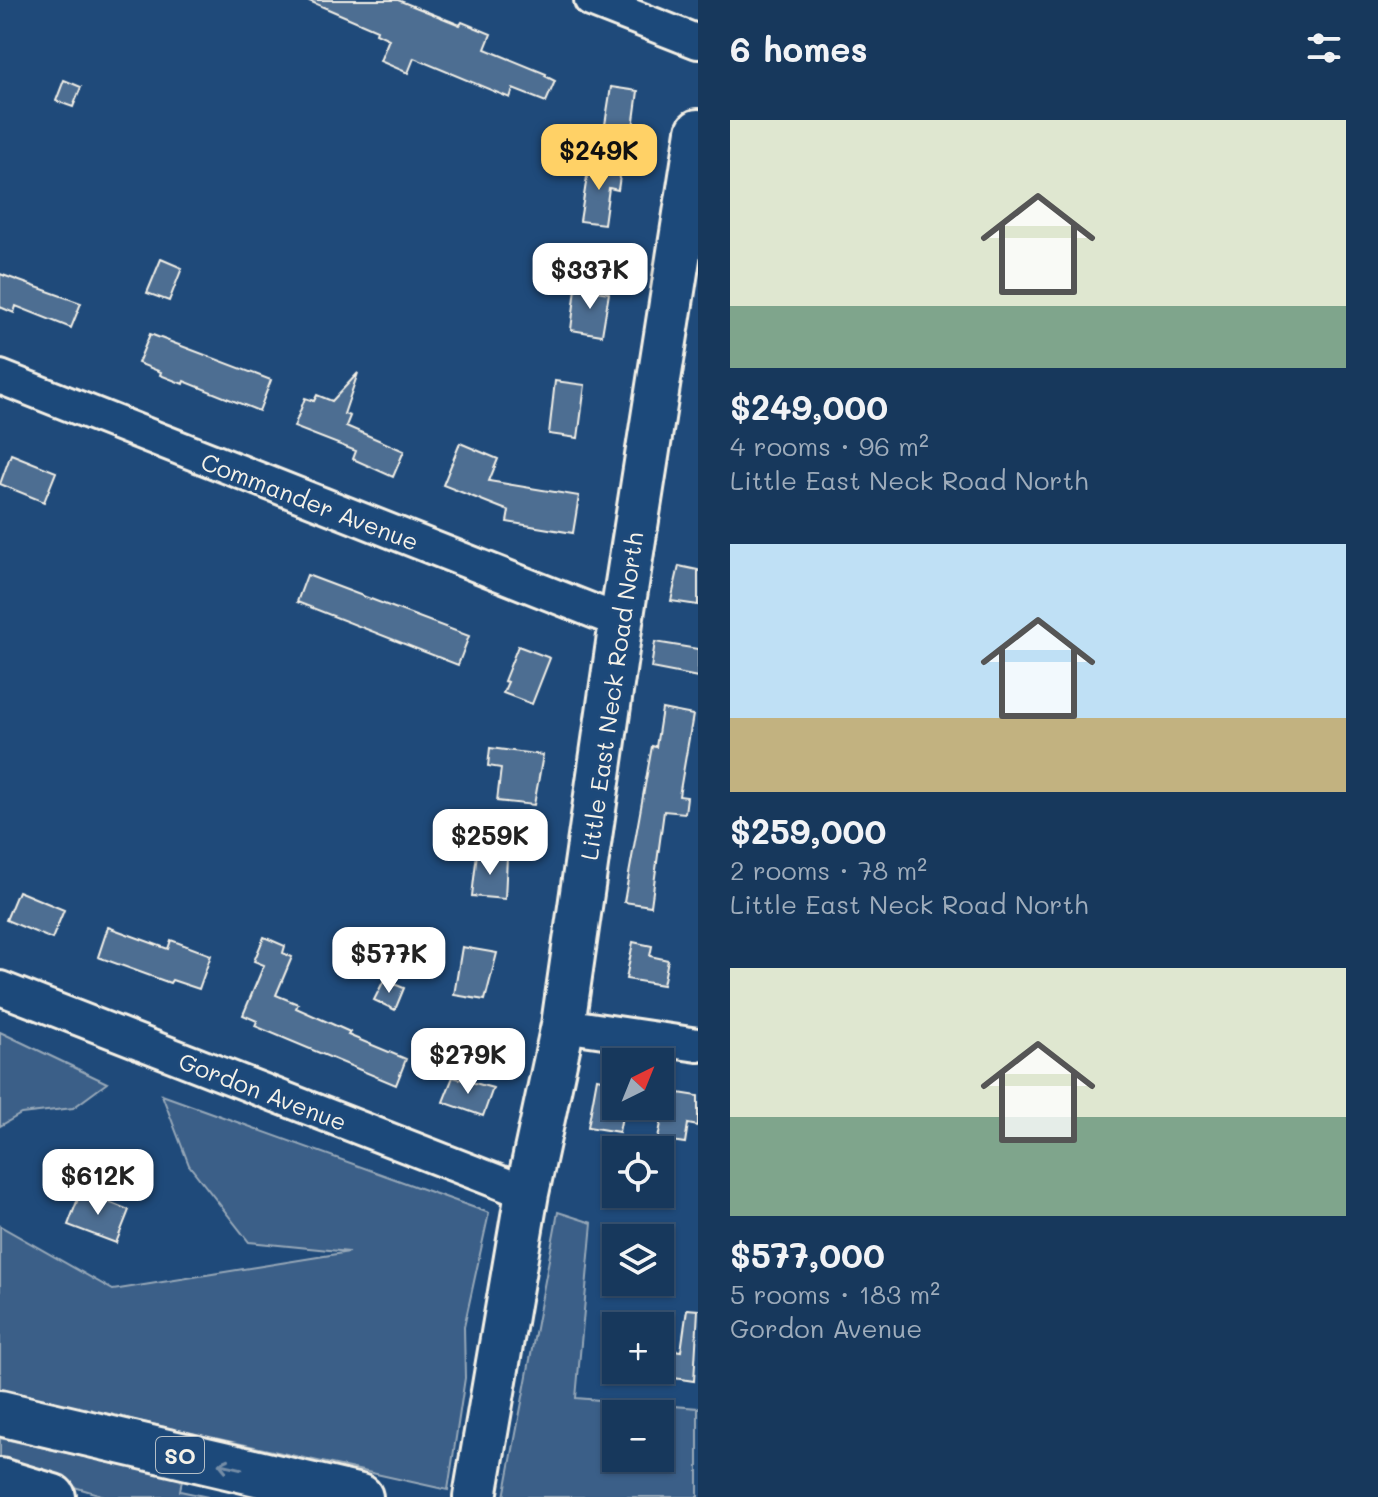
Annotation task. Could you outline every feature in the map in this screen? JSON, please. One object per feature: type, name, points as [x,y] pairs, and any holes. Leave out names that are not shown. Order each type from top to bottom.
[{"type":"highway","name":"SO","points":[[0,1413],[360,1497]]},
{"type":"highway","points":[[0,1481],[53,1497]]},
{"type":"main road","name":"Little East Neck Road North","points":[[475,1497],[527,1193],[563,1025],[621,622],[698,131]]},
{"type":"street","points":[[591,0],[698,42]]},
{"type":"street","name":"Commander Avenue","points":[[0,377],[621,622]]},
{"type":"street","name":"Gordon Avenue","points":[[0,988],[527,1193]]},
{"type":"street","points":[[563,1025],[698,1045]]},
{"type":"shaded area","points":[[0,1032],[107,1083],[73,1108],[21,1114],[0,1126]]},
{"type":"shaded area","points":[[162,1095],[489,1213],[464,1327],[465,1378],[448,1490],[0,1390],[0,1226],[113,1290],[349,1252],[249,1242],[189,1165]]},
{"type":"shaded area","points":[[558,1212],[592,1223],[576,1398],[602,1400],[602,1472],[674,1472],[674,1406],[698,1408],[698,1497],[504,1497]]},
{"type":"shaded area","points":[[0,1438],[182,1479],[180,1491],[208,1497],[108,1497],[0,1465]]},
{"type":"building","points":[[307,0],[398,0],[491,34],[485,49],[546,74],[555,81],[546,102],[513,89],[510,98],[414,58],[408,73],[380,61],[389,39],[376,33],[377,30]]},
{"type":"building","points":[[64,80],[81,87],[73,107],[56,101]]},
{"type":"building","points":[[611,87],[638,91],[632,135],[604,131]]},
{"type":"building","points":[[589,164],[621,169],[618,190],[609,188],[604,224],[580,221]]},
{"type":"building","points":[[161,259],[182,268],[169,301],[147,293]]},
{"type":"building","points":[[0,274],[81,303],[71,328],[16,306],[14,313],[0,307]]},
{"type":"building","points":[[576,288],[609,293],[602,335],[571,330]]},
{"type":"building","points":[[150,334],[271,380],[259,411],[184,381],[183,384],[160,375],[161,372],[138,363]]},
{"type":"building","points":[[358,373],[344,414],[350,416],[346,426],[404,451],[393,477],[353,459],[356,451],[294,427],[305,398],[314,401],[317,395],[332,401]]},
{"type":"building","points":[[555,381],[585,385],[578,438],[549,434]]},
{"type":"building","points":[[460,443],[498,459],[489,481],[579,496],[573,533],[507,522],[509,511],[443,485]]},
{"type":"building","points":[[11,454],[56,472],[44,502],[0,484]]},
{"type":"building","points":[[679,566],[698,570],[698,605],[671,601]]},
{"type":"building","points":[[307,575],[469,636],[458,665],[297,602]]},
{"type":"building","points":[[655,642],[698,649],[698,677],[651,668]]},
{"type":"building","points":[[518,646],[550,658],[532,704],[503,693],[508,682],[504,681]]},
{"type":"building","points":[[662,709],[693,715],[679,796],[687,797],[685,813],[664,811],[651,906],[624,902],[652,746],[656,747]]},
{"type":"building","points":[[490,748],[543,755],[534,805],[497,801],[501,768],[488,766]]},
{"type":"building","points":[[477,853],[507,857],[505,899],[472,896]]},
{"type":"building","points":[[18,891],[64,910],[52,939],[6,920]]},
{"type":"building","points":[[108,927],[168,949],[171,940],[211,955],[199,989],[172,980],[170,983],[98,957]]},
{"type":"building","points":[[264,937],[285,946],[283,953],[292,957],[276,995],[298,1004],[296,1008],[350,1032],[348,1035],[406,1059],[396,1085],[255,1026],[257,1021],[243,1015],[264,965],[254,961]]},
{"type":"building","points":[[633,942],[652,946],[650,956],[668,960],[663,985],[626,979]]},
{"type":"building","points":[[462,947],[497,953],[485,1000],[454,995]]},
{"type":"building","points":[[384,980],[404,988],[395,1010],[374,1000]]},
{"type":"building","points":[[453,1077],[493,1088],[483,1116],[443,1102]]},
{"type":"building","points":[[597,1078],[602,1079],[602,1120],[621,1120],[619,1132],[588,1127]]},
{"type":"building","points":[[674,1092],[698,1096],[698,1126],[688,1124],[685,1143],[674,1141],[674,1136],[659,1136],[662,1120],[674,1120]]},
{"type":"building","points":[[81,1191],[129,1210],[116,1243],[68,1225]]},
{"type":"building","points":[[687,1309],[698,1310],[694,1381],[674,1378],[674,1350],[681,1351]]}]
